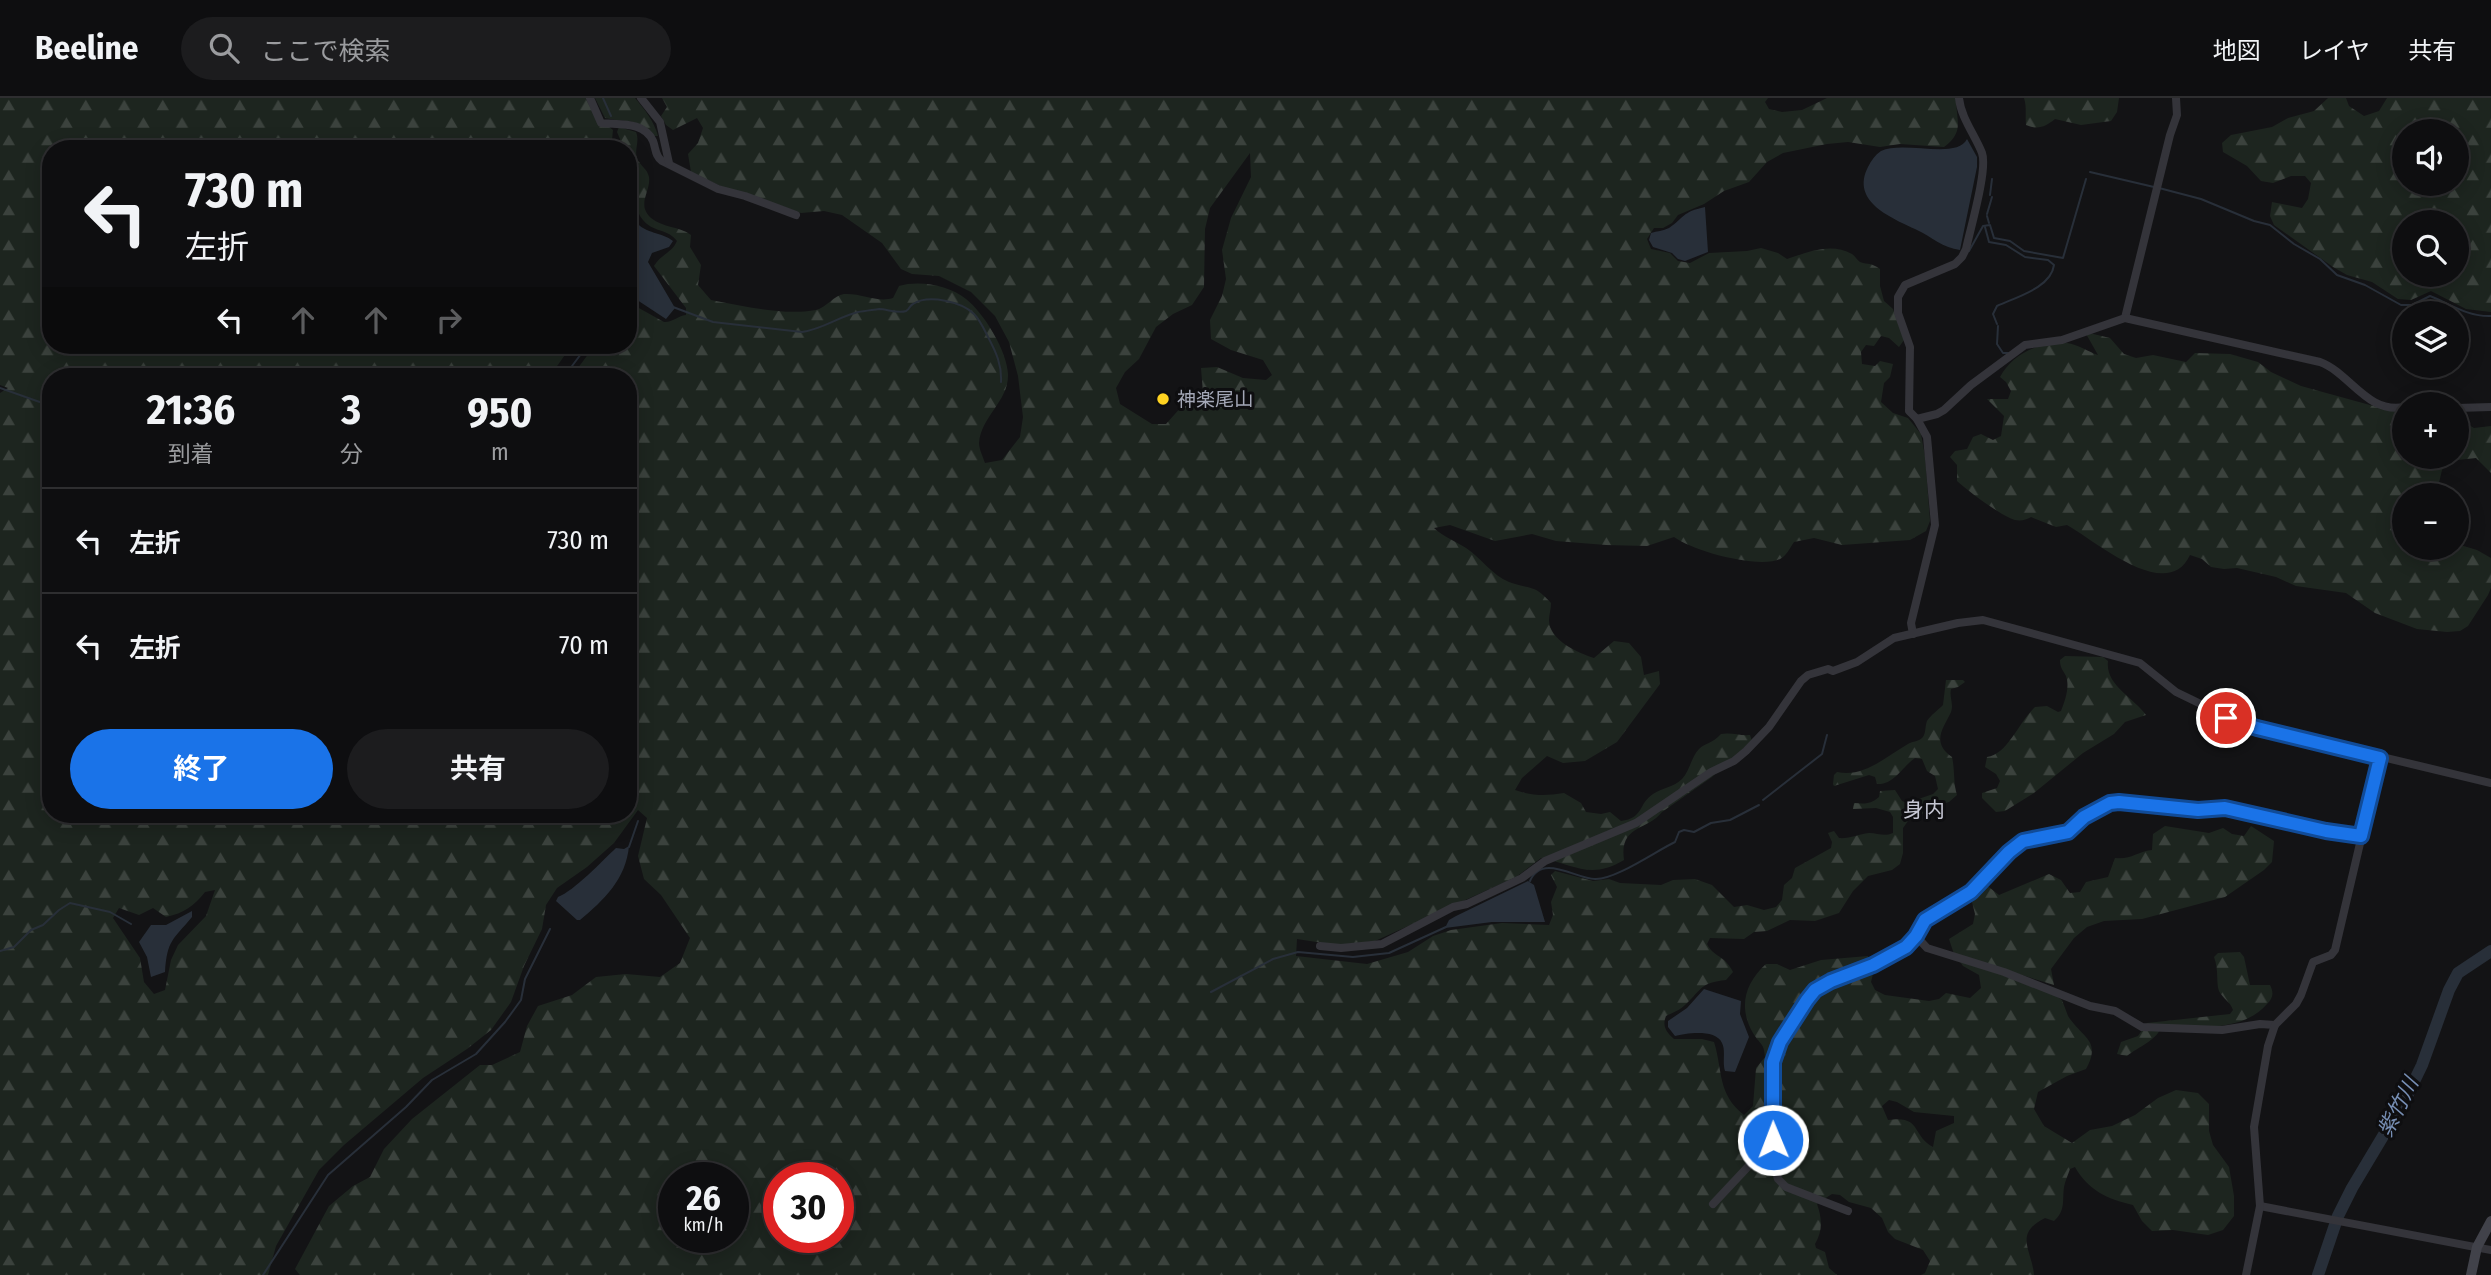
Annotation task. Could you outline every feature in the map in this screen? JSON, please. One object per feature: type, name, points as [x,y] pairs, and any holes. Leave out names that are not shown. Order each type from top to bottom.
[{"type":"main road","points":[[2471,1275],[2477,1247],[2491,1221]]},
{"type":"street","points":[[590,98],[601,122],[641,128],[649,133],[658,159],[718,189],[746,196],[796,215]]},
{"type":"street","points":[[641,98],[660,122],[669,163]]},
{"type":"street","points":[[1913,634],[1911,623],[1935,525],[1927,437],[1909,411],[1908,405],[1910,347],[1898,313],[1898,297],[1905,285],[1955,264],[1966,249],[1983,157],[1962,111],[1959,98]]},
{"type":"street","points":[[2125,318],[2175,124],[2176,98]]},
{"type":"street","points":[[1917,419],[1944,410],[1971,385],[2025,345],[2062,340],[2125,318],[2320,362],[2336,370],[2374,402],[2392,407]]},
{"type":"street","points":[[2469,408],[2491,407]]},
{"type":"street","points":[[1320,946],[1352,948],[1382,944],[1453,907],[1466,904],[1522,878],[1545,860],[1636,823],[1746,751],[1769,727],[1808,675],[1844,667],[1894,638],[1966,621],[1983,620],[2140,663],[2176,692],[2240,723],[2491,783]]},
{"type":"street","points":[[2246,1275],[2260,1206],[2254,1127],[2268,1046],[2275,1025],[2301,995],[2313,962],[2331,955],[2335,950],[2380,758]]},
{"type":"street","points":[[1848,1211],[1786,1187],[1775,1173],[1773,1062],[1780,1042],[1807,1000],[1822,985],[1873,965],[1906,947],[1925,920],[1971,892],[2023,841],[2068,832],[2084,817],[2110,803],[2129,802],[2198,810],[2225,808],[2326,831],[2361,836]]},
{"type":"street","points":[[1916,936],[1927,948],[2004,972],[2090,1006],[2115,1011],[2142,1027],[2222,1030],[2260,1024],[2275,1025]]},
{"type":"street","points":[[1713,1204],[1773,1140]]},
{"type":"street","points":[[2260,1206],[2491,1250]]},
{"type":"green space","points":[[0,98],[587,98],[598,124],[613,130],[612,140],[42,140],[42,354],[566,354],[556,368],[42,368],[42,823],[629,823],[614,843],[587,867],[557,888],[546,905],[542,929],[524,966],[511,1002],[491,1030],[423,1078],[344,1145],[319,1170],[276,1246],[268,1275],[0,1275],[0,393],[8,388],[0,385]],"holes":[[[215,890],[206,916],[178,945],[171,960],[165,990],[154,994],[144,982],[140,958],[113,918],[119,908],[139,915],[153,908],[166,917],[188,908],[205,892]]]},
{"type":"green space","points":[[595,98],[635,98],[646,111],[658,136],[653,136],[637,123],[605,118]]},
{"type":"green space","points":[[662,98],[1768,98],[1765,102],[1769,109],[1782,112],[1802,110],[1827,98],[1956,98],[1957,131],[1944,147],[1900,144],[1880,147],[1848,142],[1783,153],[1767,162],[1749,182],[1724,191],[1704,204],[1678,215],[1672,223],[1663,228],[1654,228],[1647,239],[1651,249],[1670,253],[1678,261],[1690,263],[1709,253],[1761,248],[1787,259],[1828,248],[1844,250],[1860,262],[1880,269],[1880,286],[1884,301],[1893,309],[1904,340],[1899,347],[1889,338],[1881,336],[1874,346],[1866,345],[1861,352],[1862,364],[1875,366],[1880,361],[1893,364],[1890,377],[1884,383],[1881,402],[1893,413],[1908,418],[1921,434],[1930,521],[1926,531],[1910,540],[1842,545],[1814,538],[1794,542],[1780,559],[1757,562],[1710,553],[1674,537],[1647,546],[1556,541],[1532,534],[1495,541],[1450,525],[1434,528],[1466,548],[1503,579],[1536,590],[1545,597],[1551,603],[1550,627],[1566,645],[1594,658],[1614,641],[1629,643],[1641,657],[1644,675],[1659,671],[1660,684],[1617,742],[1585,761],[1563,763],[1547,756],[1522,778],[1515,790],[1539,795],[1564,793],[1581,803],[1586,812],[1610,812],[1621,821],[1634,817],[1653,794],[1682,779],[1699,749],[1721,734],[1750,735],[1752,741],[1712,777],[1630,834],[1626,840],[1624,860],[1612,866],[1583,869],[1541,858],[1516,877],[1375,941],[1336,945],[1297,939],[1296,956],[1367,964],[1408,952],[1433,936],[1451,930],[1502,923],[1549,925],[1553,915],[1551,902],[1557,887],[1551,875],[1555,871],[1593,881],[1609,879],[1620,883],[1661,885],[1673,880],[1695,879],[1712,885],[1734,907],[1747,905],[1764,910],[1776,907],[1782,900],[1784,885],[1792,878],[1795,868],[1831,848],[1832,842],[1828,833],[1834,831],[1839,838],[1843,838],[1869,833],[1893,833],[1893,817],[1890,812],[1876,808],[1853,809],[1854,803],[1870,802],[1879,797],[1880,791],[1895,790],[1902,801],[1907,803],[1933,794],[1938,789],[1935,776],[1927,771],[1922,759],[1915,758],[1893,779],[1883,784],[1877,784],[1875,777],[1869,775],[1834,786],[1833,784],[1837,772],[1866,769],[1921,739],[1925,734],[1927,721],[1943,705],[1946,680],[1963,680],[1965,682],[1951,689],[1952,709],[1940,741],[1952,757],[1957,795],[1949,802],[1929,808],[1919,817],[1908,821],[1903,828],[1900,864],[1892,870],[1868,876],[1853,891],[1839,913],[1815,921],[1790,920],[1767,931],[1754,932],[1744,939],[1710,938],[1707,944],[1733,972],[1726,980],[1702,987],[1683,1007],[1666,1016],[1666,1029],[1674,1039],[1714,1042],[1725,1090],[1735,1107],[1744,1115],[1753,1106],[1756,1068],[1765,1057],[1763,1046],[1748,1023],[1746,996],[1753,979],[1766,964],[1777,964],[1790,970],[1821,960],[1868,956],[1873,974],[1871,982],[1875,990],[1885,995],[1929,1001],[1939,999],[1946,993],[1970,998],[1981,988],[1979,975],[1963,966],[1958,959],[2048,991],[2062,1000],[2068,1016],[2088,1040],[2092,1052],[2086,1069],[2038,1092],[2034,1109],[2044,1126],[2072,1143],[2090,1130],[2112,1126],[2135,1115],[2158,1098],[2176,1090],[2198,1093],[2209,1104],[2209,1131],[2213,1145],[2229,1167],[2234,1216],[2223,1230],[2208,1235],[2173,1230],[2152,1231],[2142,1221],[2133,1205],[2115,1200],[2092,1188],[2075,1167],[2070,1169],[2066,1180],[2062,1209],[2058,1217],[2054,1221],[2045,1218],[2029,1230],[2027,1243],[2034,1275],[1921,1275],[1925,1273],[1930,1261],[1923,1250],[1895,1239],[1888,1232],[1882,1218],[1871,1208],[1832,1194],[1821,1198],[1817,1204],[1821,1224],[1815,1244],[1816,1248],[1825,1252],[1829,1268],[1837,1275],[300,1275],[295,1269],[329,1206],[353,1186],[370,1177],[384,1149],[412,1119],[480,1065],[492,1065],[520,1052],[527,1026],[538,1006],[572,995],[596,977],[626,974],[660,977],[680,963],[690,938],[661,895],[644,879],[638,856],[647,818],[637,811],[637,368],[578,368],[588,354],[637,354],[637,307],[664,322],[686,315],[686,308],[654,266],[677,241],[670,234],[651,227],[640,216],[637,207],[637,158],[649,177],[644,203],[647,213],[656,221],[691,235],[690,247],[701,265],[698,285],[711,300],[764,310],[803,312],[820,309],[844,294],[893,298],[899,286],[907,284],[934,285],[951,290],[966,299],[980,313],[999,344],[1007,365],[1004,392],[981,433],[979,445],[985,463],[1002,460],[1020,437],[1023,417],[1018,376],[1009,342],[995,316],[971,292],[939,276],[912,274],[901,269],[882,243],[842,215],[824,211],[801,213],[727,189],[691,172],[688,154],[698,143],[703,128],[697,118],[673,130],[666,125],[661,116],[667,107]],"holes":[[[1250,153],[1251,177],[1231,218],[1222,250],[1226,279],[1222,296],[1210,320],[1211,339],[1231,350],[1263,360],[1272,375],[1266,380],[1243,378],[1217,367],[1201,368],[1203,393],[1183,405],[1166,424],[1152,424],[1120,404],[1116,388],[1125,372],[1139,359],[1156,327],[1173,314],[1192,305],[1204,287],[1205,229],[1210,208]],[[1889,1100],[1914,1112],[1954,1116],[1954,1123],[1936,1131],[1933,1147],[1911,1123],[1899,1119],[1888,1120],[1882,1106]]]},
{"type":"green space","points":[[2024,98],[2119,98],[2117,112],[2111,121],[2081,125],[2055,119],[2045,126],[2030,127],[2026,125]]},
{"type":"green space","points":[[2328,98],[2346,98],[2349,106],[2364,116],[2379,111],[2387,98],[2491,98],[2491,312],[2469,309],[2469,301],[2450,301],[2431,291],[2411,300],[2398,299],[2372,282],[2347,275],[2333,267],[2274,225],[2270,216],[2272,202],[2302,208],[2308,199],[2311,183],[2305,176],[2291,176],[2273,183],[2261,181],[2247,166],[2223,152],[2222,143],[2231,135],[2272,127],[2288,118],[2314,111]]},
{"type":"green space","points":[[619,127],[636,132],[637,140],[620,140],[617,132]]},
{"type":"green space","points":[[2085,332],[2110,338],[2124,354],[2136,358],[2153,355],[2186,362],[2195,353],[2230,354],[2258,362],[2271,372],[2301,386],[2392,410],[2392,469],[2443,469],[2439,483],[2392,483],[2392,560],[2469,560],[2469,548],[2491,558],[2491,588],[2468,626],[2460,631],[2447,632],[2417,629],[2375,613],[2346,593],[2296,586],[2276,577],[2237,568],[2211,567],[2202,559],[2190,555],[2179,568],[2165,573],[2149,571],[2113,554],[2067,525],[2056,527],[2031,517],[2023,520],[2009,518],[1957,481],[1957,465],[1950,457],[1955,451],[1967,449],[1973,437],[1981,434],[1993,440],[2001,436],[2004,416],[1987,399],[2008,399],[2011,391],[2000,377],[2012,362],[2037,347],[2057,343],[2071,344],[2098,355]]},
{"type":"green space","points":[[2469,425],[2474,428],[2491,426],[2491,473],[2476,458],[2469,459]]},
{"type":"green space","points":[[2065,656],[2103,657],[2108,661],[2108,669],[2115,684],[2146,715],[2125,722],[2114,734],[2083,753],[2034,793],[2005,811],[1996,812],[1982,798],[1982,793],[1997,788],[2000,781],[1996,774],[1985,767],[1987,757],[1994,755],[2007,744],[2035,707],[2047,706],[2061,711],[2067,685],[2060,660]]},
{"type":"green space","points":[[2165,826],[2209,833],[2223,828],[2232,834],[2244,836],[2251,826],[2274,841],[2272,862],[2225,897],[2142,919],[2104,921],[2087,927],[2074,938],[2051,969],[2054,985],[1954,954],[1949,939],[1973,924],[1975,914],[1972,902],[1985,884],[1999,895],[2049,874],[2061,880],[2070,893],[2080,892],[2086,882],[2108,877],[2115,858],[2125,858],[2152,850],[2153,834]]},
{"type":"green space","points":[[2240,952],[2244,957],[2250,985],[2270,985],[2272,991],[2271,1000],[2257,1013],[2245,1020],[2218,1026],[2162,1025],[2152,1039],[2127,1056],[2117,1054],[2121,1042],[2138,1036],[2147,1023],[2230,1014],[2232,1007],[2219,991],[2214,957],[2218,953]]},
{"type":"shaded area","points":[[1967,139],[1977,157],[1977,167],[1960,250],[1943,245],[1896,220],[1869,199],[1864,179],[1870,163],[1881,151],[1902,147],[1952,148]]},
{"type":"shaded area","points":[[1705,207],[1708,252],[1685,261],[1672,253],[1653,247],[1649,240],[1651,233],[1669,228],[1688,213]]},
{"type":"shaded area","points":[[637,222],[649,231],[673,241],[669,247],[652,253],[648,262],[675,308],[666,319],[637,300]]},
{"type":"shaded area","points":[[629,846],[619,879],[580,920],[556,901],[616,848],[624,849]]},
{"type":"shaded area","points":[[1528,881],[1534,885],[1545,922],[1492,922],[1445,928],[1449,920],[1456,916]]},
{"type":"shaded area","points":[[192,911],[192,917],[169,947],[165,972],[151,977],[147,957],[139,942],[151,925],[166,925]]},
{"type":"shaded area","points":[[1704,989],[1741,1001],[1740,1014],[1749,1037],[1735,1072],[1725,1071],[1723,1046],[1719,1039],[1701,1033],[1675,1036],[1668,1027],[1668,1021],[1687,1008]]},
{"type":"waterway","points":[[603,98],[611,116]]},
{"type":"waterway","points":[[2090,172],[2154,187]]},
{"type":"waterway","points":[[1990,195],[1992,179]]},
{"type":"waterway","points":[[1969,251],[1983,226],[1990,225],[1994,238],[2010,241],[2024,251],[2063,258],[2086,179]]},
{"type":"waterway","points":[[2159,188],[2201,199],[2270,225],[2294,244],[2320,259],[2337,275],[2365,285],[2401,305],[2412,305],[2430,296],[2467,312],[2491,316]]},
{"type":"waterway","points":[[1987,214],[1992,197]]},
{"type":"waterway","points":[[1987,216],[1989,223]]},
{"type":"waterway","points":[[1985,227],[1989,242],[2006,245],[2025,257],[2048,260],[2054,265],[2040,286],[1997,306],[1993,314],[1997,324]]},
{"type":"waterway","points":[[673,307],[713,322],[802,332],[858,312],[879,309],[903,312],[920,301],[945,301],[962,306],[978,319],[998,359],[1001,382]]},
{"type":"waterway","points":[[1998,326],[1997,344],[2003,353],[2008,353]]},
{"type":"waterway","points":[[571,368],[581,354]]},
{"type":"waterway","points":[[0,388],[42,403]]},
{"type":"waterway","points":[[1763,800],[1822,754],[1827,735]]},
{"type":"waterway","points":[[1530,881],[1535,873],[1551,868],[1595,879],[1613,875],[1675,842],[1679,832],[1694,832],[1711,823],[1730,820],[1759,805]]},
{"type":"waterway","points":[[629,847],[638,821]]},
{"type":"waterway","points":[[0,951],[14,947],[31,930],[43,925],[70,903],[110,912],[131,924]]},
{"type":"waterway","points":[[1211,992],[1273,959],[1298,952],[1353,957],[1389,953],[1446,927]]},
{"type":"waterway","points":[[263,1275],[328,1175],[406,1107],[432,1080],[476,1054],[505,1022],[521,1000],[525,979],[550,929]]},
{"type":"waterway","name":"紫竹川","points":[[2318,1275],[2338,1216],[2407,1096],[2458,973],[2491,951]]},
{"type":"place","name":"神楽尾山","points":[[1163,399]]},
{"type":"district","name":"身内","points":[[1924,810]]},
{"type":"route","points":[[1773,1140],[1773,1062],[1780,1042],[1815,990],[1873,965],[1906,947],[1925,920],[1971,892],[2023,841],[2068,832],[2084,817],[2110,803],[2119,802],[2198,810],[2225,808],[2294,825],[2361,836],[2380,758],[2226,718]]}]
